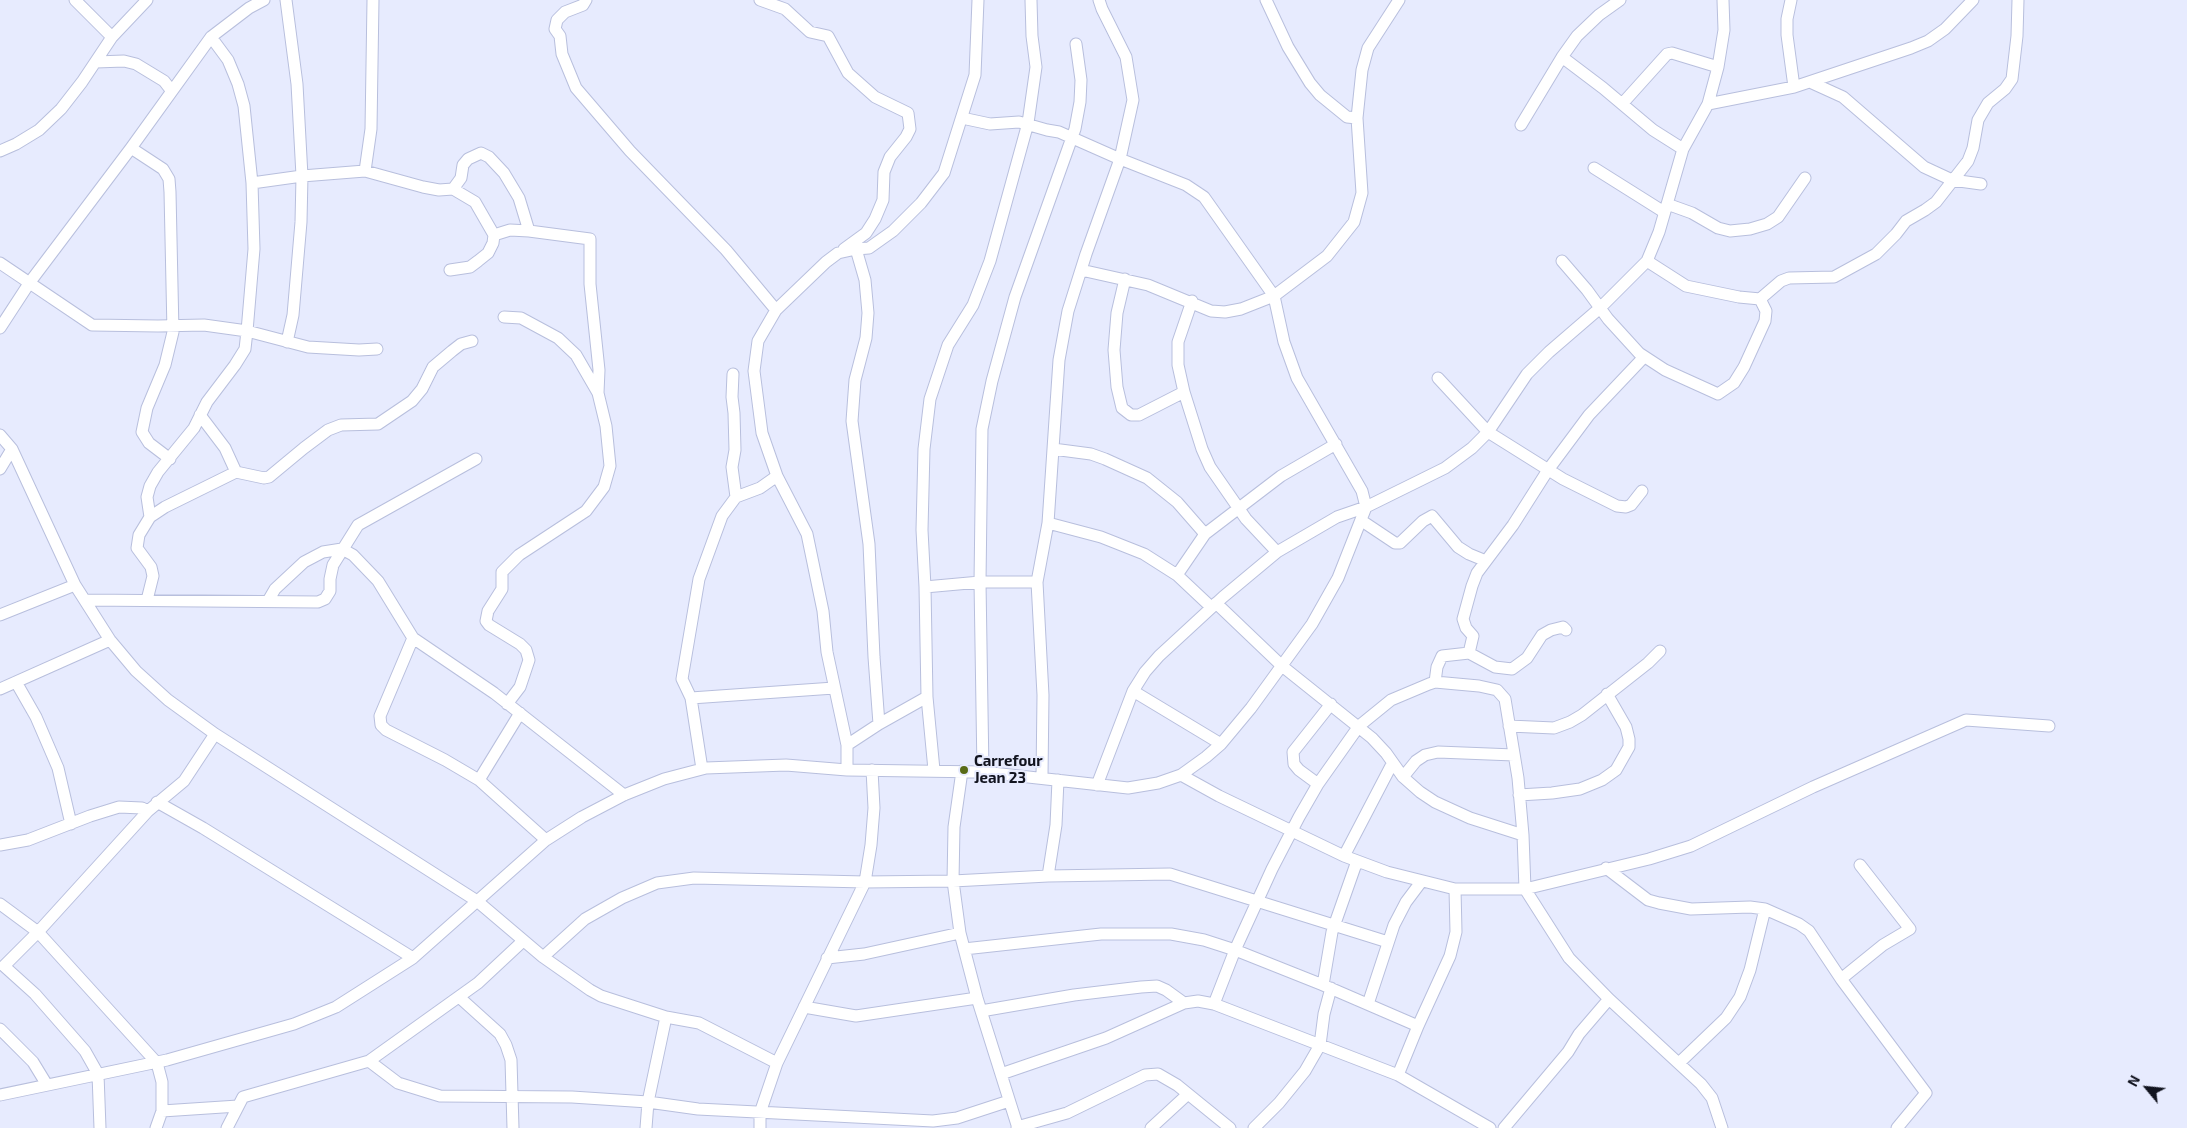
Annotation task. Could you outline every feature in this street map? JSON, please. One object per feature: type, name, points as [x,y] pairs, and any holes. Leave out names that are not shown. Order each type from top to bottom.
[{"type":"street","points":[[75,0],[112,37]]},
{"type":"street","points":[[0,152],[39,130],[60,108],[96,62],[112,37],[147,0]]},
{"type":"street","points":[[0,328],[30,282],[131,148],[211,37],[248,8],[264,0]]},
{"type":"street","points":[[286,0],[297,84],[302,176],[301,222],[293,315],[287,342]]},
{"type":"street","points":[[365,171],[371,129],[373,0]]},
{"type":"street","points":[[586,0],[583,5],[565,12],[557,20],[555,29],[560,36],[562,54],[576,88],[630,151],[726,250],[776,310]]},
{"type":"street","points":[[760,0],[785,9],[810,32],[828,36],[848,73],[875,97],[908,114],[910,129],[890,157],[884,172],[883,200],[875,219],[866,233],[826,262],[776,310],[758,341],[754,371],[762,434],[776,476],[807,534],[823,611],[827,652],[847,745],[847,770]]},
{"type":"street","points":[[838,253],[856,248],[869,248],[894,230],[922,203],[944,173],[975,75],[978,0]]},
{"type":"street","points":[[934,770],[927,697],[922,512],[924,449],[930,399],[948,345],[973,304],[990,260],[1028,123],[1036,67],[1032,36],[1031,0]]},
{"type":"street","points":[[1042,777],[1043,695],[1037,582],[1048,523],[1059,360],[1068,311],[1120,159],[1133,100],[1126,57],[1099,0]]},
{"type":"street","points":[[1266,0],[1288,47],[1310,83],[1320,95],[1347,117],[1357,118]]},
{"type":"street","points":[[1081,270],[1148,285],[1212,311],[1225,312],[1249,307],[1274,296],[1326,256],[1354,222],[1362,193],[1357,118],[1362,70],[1368,48],[1399,0]]},
{"type":"street","points":[[1521,125],[1562,57],[1577,36],[1599,15],[1620,0]]},
{"type":"street","points":[[1097,786],[1133,691],[1158,656],[1214,605],[1277,552],[1337,517],[1366,507],[1445,468],[1472,448],[1488,432],[1527,374],[1548,352],[1600,308],[1647,261],[1659,232],[1682,149],[1708,104],[1718,67],[1724,30],[1723,0]]},
{"type":"street","points":[[1791,0],[1787,19],[1794,86]]},
{"type":"street","points":[[1708,104],[1810,82],[1893,55],[1928,40],[1945,28],[1973,0]]},
{"type":"street","points":[[1647,261],[1686,286],[1739,297],[1760,299],[1781,280],[1788,278],[1834,277],[1876,254],[1892,240],[1906,221],[1931,206],[1952,180],[1970,154],[1978,120],[1985,108],[2005,89],[2012,79],[2017,36],[2018,0]]},
{"type":"street","points":[[150,517],[148,497],[150,486],[158,472],[194,428],[213,394],[238,361],[244,349],[248,331],[254,249],[252,184],[244,106],[228,60],[211,37]]},
{"type":"street","points":[[983,772],[980,582],[982,429],[992,381],[1014,297],[1073,138],[1081,94],[1076,44]]},
{"type":"street","points":[[1622,104],[1667,54],[1672,52],[1718,67]]},
{"type":"street","points":[[1562,57],[1653,130],[1682,149]]},
{"type":"street","points":[[96,62],[124,61],[136,64],[164,81],[171,90]]},
{"type":"street","points":[[1810,82],[1843,97],[1866,115],[1912,159],[1924,167],[1952,180],[1981,184]]},
{"type":"street","points":[[0,1094],[157,1063],[294,1024],[336,1007],[414,958],[546,840],[582,816],[624,795],[664,779],[702,769],[786,765],[847,770],[983,772],[1042,777],[1097,786],[1128,788],[1158,783],[1180,774],[1206,757],[1221,744],[1251,708],[1312,624],[1338,578],[1366,507],[1362,491],[1297,378],[1284,342],[1274,296],[1204,197],[1186,185],[1059,132],[1028,123],[990,124],[962,118]]},
{"type":"street","points":[[131,148],[163,169],[169,179],[173,325],[170,348],[147,408],[142,432],[149,443],[170,459]]},
{"type":"street","points":[[453,189],[462,178],[463,165],[468,159],[484,154],[504,173],[514,189],[524,210],[529,231]]},
{"type":"street","points":[[1594,168],[1665,208],[1692,213],[1718,228],[1730,231],[1750,229],[1767,224],[1778,217],[1806,178]]},
{"type":"street","points":[[252,184],[302,176],[365,171],[424,187],[439,190],[453,189],[475,202],[494,235],[493,244],[488,253],[478,261],[470,267],[450,270]]},
{"type":"street","points":[[494,235],[510,230],[590,239],[591,291],[599,370],[598,393],[606,426],[610,466],[604,487],[586,511],[564,527],[543,538],[504,568],[502,572],[502,589],[486,616],[486,621],[489,625],[520,644],[529,656],[529,667],[520,687],[507,704]]},
{"type":"street","points":[[856,248],[864,280],[868,313],[866,338],[856,380],[852,421],[869,544],[879,724]]},
{"type":"street","points":[[1562,261],[1618,331],[1644,357],[1687,381],[1718,394],[1734,383],[1744,367],[1765,321],[1766,311],[1760,299]]},
{"type":"street","points":[[0,263],[92,325],[204,325],[248,331],[287,342],[331,349],[377,349]]},
{"type":"street","points":[[1125,279],[1117,313],[1114,350],[1117,387],[1122,408],[1131,414],[1139,415],[1184,392]]},
{"type":"street","points":[[1192,302],[1178,342],[1178,365],[1184,392],[1210,466],[1246,519],[1277,552]]},
{"type":"street","points":[[504,317],[521,318],[558,338],[576,355],[598,393]]},
{"type":"street","points":[[147,600],[153,576],[151,567],[136,548],[139,535],[150,517],[165,507],[236,472],[264,478],[269,477],[328,430],[341,425],[378,424],[412,402],[422,389],[433,368],[452,351],[461,344],[472,342]]},
{"type":"street","points":[[1469,653],[1472,636],[1463,623],[1463,619],[1475,578],[1513,525],[1548,470],[1589,416],[1644,357]]},
{"type":"street","points":[[733,374],[732,397],[735,450],[732,467],[736,497]]},
{"type":"street","points":[[1438,378],[1488,432],[1548,470],[1617,506],[1626,507],[1631,505],[1642,491]]},
{"type":"street","points":[[200,415],[225,448],[236,472]]},
{"type":"street","points":[[0,435],[12,449],[75,585],[110,640],[151,685],[216,734],[477,901],[543,957],[590,990],[602,996],[666,1017],[699,1023],[777,1064]]},
{"type":"street","points":[[1176,574],[1205,534],[1281,476],[1336,444]]},
{"type":"street","points":[[0,469],[12,449]]},
{"type":"street","points":[[1053,449],[1106,458],[1147,478],[1177,502],[1205,534]]},
{"type":"street","points":[[85,600],[318,602],[325,599],[330,591],[333,565],[358,525],[476,459]]},
{"type":"street","points":[[702,769],[691,698],[682,679],[699,579],[722,516],[736,497],[760,488],[776,476]]},
{"type":"street","points":[[1362,521],[1395,544],[1400,544],[1423,521],[1432,516],[1458,547],[1486,561]]},
{"type":"street","points":[[1048,523],[1120,543],[1144,554],[1176,574],[1282,666],[1359,726],[1380,745],[1403,777],[1435,802],[1470,818],[1523,835]]},
{"type":"street","points":[[268,601],[275,589],[304,562],[323,552],[342,549],[353,555],[378,580],[413,638],[494,692],[624,795]]},
{"type":"street","points":[[925,586],[980,582],[1037,582]]},
{"type":"street","points":[[2,611],[75,585]]},
{"type":"street","points":[[1435,682],[1437,666],[1442,656],[1469,653],[1495,667],[1512,669],[1527,658],[1546,632],[1558,627],[1566,630]]},
{"type":"street","points":[[413,638],[380,716],[381,724],[386,730],[445,760],[478,780],[546,840]]},
{"type":"street","points":[[0,689],[110,640]]},
{"type":"street","points":[[1509,726],[1560,727],[1582,715],[1648,664],[1660,651]]},
{"type":"street","points":[[16,682],[36,717],[53,758],[65,793],[71,824]]},
{"type":"street","points":[[1214,1004],[1235,950],[1292,831],[1318,784],[1359,726],[1391,700],[1435,682],[1479,686],[1497,690],[1505,698],[1514,755],[1523,835],[1525,889],[1569,958],[1609,999],[1701,1084],[1712,1098],[1722,1128]]},
{"type":"street","points":[[691,698],[834,688]]},
{"type":"street","points":[[1133,691],[1221,744]]},
{"type":"street","points":[[1519,795],[1580,789],[1602,780],[1616,770],[1629,747],[1629,739],[1626,727],[1607,694]]},
{"type":"street","points":[[847,745],[879,724],[927,697]]},
{"type":"street","points":[[1318,784],[1294,764],[1294,752],[1331,704]]},
{"type":"street","points":[[478,780],[520,713]]},
{"type":"street","points":[[1180,774],[1219,796],[1357,861],[1421,882],[1455,889],[1525,889],[1649,859],[1691,846],[1813,787],[1966,720],[2049,726]]},
{"type":"street","points":[[100,1128],[98,1074],[85,1051],[35,994],[1,966],[38,932],[148,811],[184,781],[216,734]]},
{"type":"street","points":[[1403,777],[1416,761],[1425,755],[1438,752],[1514,755]]},
{"type":"street","points":[[1344,856],[1392,764]]},
{"type":"street","points":[[760,1128],[760,1113],[777,1064],[865,882],[874,808],[872,770]]},
{"type":"street","points":[[962,771],[954,827],[953,882],[960,934],[977,998],[1018,1127],[1067,1113],[1145,1075],[1158,1074],[1188,1094],[1230,1128]]},
{"type":"street","points":[[1048,876],[1056,825],[1058,780]]},
{"type":"street","points":[[157,802],[203,828],[414,958]]},
{"type":"street","points":[[0,845],[28,840],[119,807],[142,808],[148,811]]},
{"type":"street","points":[[1254,1128],[1279,1103],[1305,1071],[1320,1045],[1335,925],[1357,861]]},
{"type":"street","points":[[1841,979],[1883,945],[1910,929],[1860,865]]},
{"type":"street","points":[[1606,868],[1648,900],[1691,909],[1750,907],[1765,909],[1783,916],[1809,931],[1841,979],[1926,1093],[1897,1128]]},
{"type":"street","points":[[543,957],[585,920],[622,898],[657,883],[694,878],[953,882],[1048,876],[1170,874],[1388,942]]},
{"type":"street","points":[[1368,1004],[1388,942],[1406,902],[1421,882]]},
{"type":"street","points":[[1398,1075],[1450,956],[1456,932],[1455,889]]},
{"type":"street","points":[[0,904],[38,932],[157,1063],[162,1082],[162,1111],[156,1128]]},
{"type":"street","points":[[1679,1063],[1726,1018],[1740,997],[1750,970],[1765,909]]},
{"type":"street","points":[[827,958],[864,954],[960,934]]},
{"type":"street","points":[[964,949],[1100,934],[1171,934],[1204,940],[1235,950],[1327,986],[1418,1026]]},
{"type":"street","points":[[227,1128],[243,1097],[369,1061],[478,983],[523,941]]},
{"type":"street","points":[[981,1011],[1074,995],[1157,986],[1184,1003]]},
{"type":"street","points":[[459,997],[500,1034],[506,1044],[511,1060],[514,1128]]},
{"type":"street","points":[[804,1007],[856,1016],[977,998]]},
{"type":"street","points":[[1504,1128],[1568,1052],[1578,1034],[1609,999]]},
{"type":"street","points":[[1001,1074],[1106,1038],[1184,1003],[1198,1001],[1214,1004],[1398,1075],[1490,1128]]},
{"type":"street","points":[[646,1128],[648,1102],[666,1017]]},
{"type":"street","points":[[0,1029],[33,1062],[47,1085]]},
{"type":"street","points":[[369,1061],[398,1083],[440,1096],[572,1096],[648,1102],[698,1109],[933,1121],[957,1118],[1009,1100]]},
{"type":"street","points":[[1151,1128],[1188,1094]]},
{"type":"street","points":[[162,1111],[238,1106]]},
{"type":"place","name":"Carrefour Jean 23","points":[[964,770]]}]
